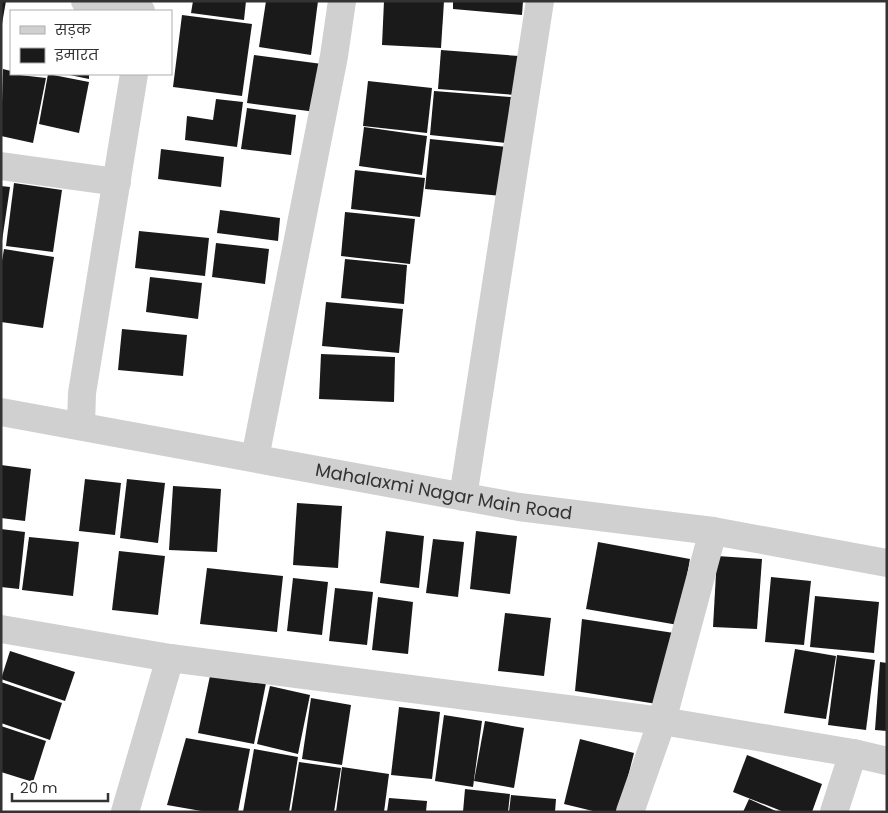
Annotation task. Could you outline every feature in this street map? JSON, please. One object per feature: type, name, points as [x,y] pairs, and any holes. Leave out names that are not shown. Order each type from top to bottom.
[{"type":"street","points":[[85,1],[136,10]]},
{"type":"street","points":[[254,458],[334,56],[342,1]]},
{"type":"street","points":[[463,497],[540,1]]},
{"type":"street","points":[[81,425],[82,393],[134,75]]},
{"type":"street","points":[[1,166],[117,182]]},
{"type":"street","name":"Mahalaxmi Nagar Main Road","points":[[1,412],[81,425],[519,507],[713,532],[887,563]]},
{"type":"street","points":[[630,812],[662,720],[713,532]]},
{"type":"street","points":[[1,629],[170,658],[662,720],[853,753],[887,761]]},
{"type":"street","points":[[125,812],[170,658]]},
{"type":"street","points":[[834,812],[853,753]]},
{"type":"building","points":[[1,1],[6,1],[2,24],[1,24]]},
{"type":"building","points":[[193,1],[246,1],[244,20],[191,13]]},
{"type":"building","points":[[266,1],[318,1],[311,55],[259,47]]},
{"type":"building","points":[[384,1],[444,1],[441,48],[382,45]]},
{"type":"building","points":[[453,1],[523,1],[522,15],[453,9]]},
{"type":"building","points":[[182,15],[252,24],[242,96],[173,87]]},
{"type":"building","points":[[441,50],[519,56],[516,95],[438,89]]},
{"type":"building","points":[[254,55],[322,64],[316,112],[247,103]]},
{"type":"building","points":[[3,69],[10,71],[10,75],[46,78],[33,143],[1,136]]},
{"type":"building","points":[[48,75],[89,82],[79,133],[39,124]]},
{"type":"building","points":[[70,75],[89,75],[89,79]]},
{"type":"building","points":[[368,81],[432,88],[427,133],[363,126]]},
{"type":"building","points":[[434,91],[511,97],[506,143],[430,135]]},
{"type":"building","points":[[216,99],[243,102],[237,147],[185,140],[187,116],[213,120]]},
{"type":"building","points":[[247,108],[296,115],[291,155],[241,149]]},
{"type":"building","points":[[364,127],[427,136],[422,175],[359,166]]},
{"type":"building","points":[[430,139],[507,147],[502,196],[425,189]]},
{"type":"building","points":[[161,149],[224,157],[221,187],[158,179]]},
{"type":"building","points":[[355,170],[425,178],[420,217],[351,209]]},
{"type":"building","points":[[14,183],[62,190],[53,252],[6,246]]},
{"type":"building","points":[[1,186],[10,187],[2,241],[1,241]]},
{"type":"building","points":[[220,210],[280,218],[278,241],[217,233]]},
{"type":"building","points":[[345,212],[415,219],[410,264],[341,256]]},
{"type":"building","points":[[139,231],[209,238],[205,276],[135,268]]},
{"type":"building","points":[[216,243],[269,249],[265,284],[212,277]]},
{"type":"building","points":[[4,249],[54,257],[43,328],[1,322],[1,267]]},
{"type":"building","points":[[345,259],[407,265],[404,304],[341,298]]},
{"type":"building","points":[[150,277],[202,283],[198,319],[146,312]]},
{"type":"building","points":[[326,302],[403,309],[399,353],[322,346]]},
{"type":"building","points":[[122,329],[187,335],[183,376],[118,370]]},
{"type":"building","points":[[321,354],[395,357],[394,402],[319,399]]},
{"type":"building","points":[[1,465],[31,469],[25,521],[1,518]]},
{"type":"building","points":[[85,479],[121,483],[115,535],[79,531]]},
{"type":"building","points":[[127,479],[165,483],[158,543],[120,538]]},
{"type":"building","points":[[173,486],[221,489],[217,552],[169,550]]},
{"type":"building","points":[[297,503],[342,506],[338,568],[293,565]]},
{"type":"building","points":[[1,529],[25,532],[19,589],[1,587]]},
{"type":"building","points":[[386,531],[424,536],[419,588],[380,583]]},
{"type":"building","points":[[476,531],[517,536],[510,594],[470,589]]},
{"type":"building","points":[[29,537],[79,542],[73,596],[22,590]]},
{"type":"building","points":[[433,539],[464,542],[458,597],[426,593]]},
{"type":"building","points":[[598,542],[690,559],[678,625],[586,609]]},
{"type":"building","points":[[119,551],[165,556],[158,615],[112,610]]},
{"type":"building","points":[[717,556],[762,559],[757,629],[713,627]]},
{"type":"building","points":[[207,568],[283,576],[277,632],[200,624]]},
{"type":"building","points":[[771,577],[811,581],[804,645],[765,642]]},
{"type":"building","points":[[293,578],[328,582],[322,635],[287,631]]},
{"type":"building","points":[[335,588],[373,592],[367,645],[329,641]]},
{"type":"building","points":[[815,596],[879,602],[874,653],[810,647]]},
{"type":"building","points":[[378,597],[413,602],[408,654],[372,650]]},
{"type":"building","points":[[505,613],[551,618],[544,676],[498,671]]},
{"type":"building","points":[[582,619],[674,633],[657,704],[575,691]]},
{"type":"building","points":[[795,649],[836,656],[826,719],[784,713]]},
{"type":"building","points":[[10,651],[75,672],[65,701],[1,679]]},
{"type":"building","points":[[837,655],[875,660],[866,730],[828,725]]},
{"type":"building","points":[[880,662],[887,663],[887,731],[875,730]]},
{"type":"building","points":[[211,671],[266,683],[254,744],[198,733]]},
{"type":"building","points":[[1,682],[62,703],[50,740],[1,723]]},
{"type":"building","points":[[270,686],[310,695],[298,754],[257,744]]},
{"type":"building","points":[[311,698],[351,705],[342,765],[302,759]]},
{"type":"building","points":[[399,707],[440,712],[432,779],[391,775]]},
{"type":"building","points":[[444,715],[482,721],[473,787],[435,781]]},
{"type":"building","points":[[485,721],[524,728],[514,788],[474,781]]},
{"type":"building","points":[[1,726],[46,741],[33,782],[1,772]]},
{"type":"building","points":[[186,738],[250,749],[238,812],[207,812],[167,805]]},
{"type":"building","points":[[580,739],[634,753],[619,812],[597,812],[564,804]]},
{"type":"building","points":[[254,749],[298,757],[289,812],[243,812]]},
{"type":"building","points":[[747,755],[822,784],[812,812],[784,812],[733,792]]},
{"type":"building","points":[[299,762],[341,768],[334,812],[291,812]]},
{"type":"building","points":[[342,767],[389,774],[384,812],[336,812]]},
{"type":"building","points":[[465,789],[510,794],[508,812],[463,812]]},
{"type":"building","points":[[511,795],[556,799],[555,812],[509,812]]},
{"type":"building","points":[[389,798],[427,801],[426,812],[387,812]]},
{"type":"building","points":[[749,799],[778,812],[743,812]]}]
